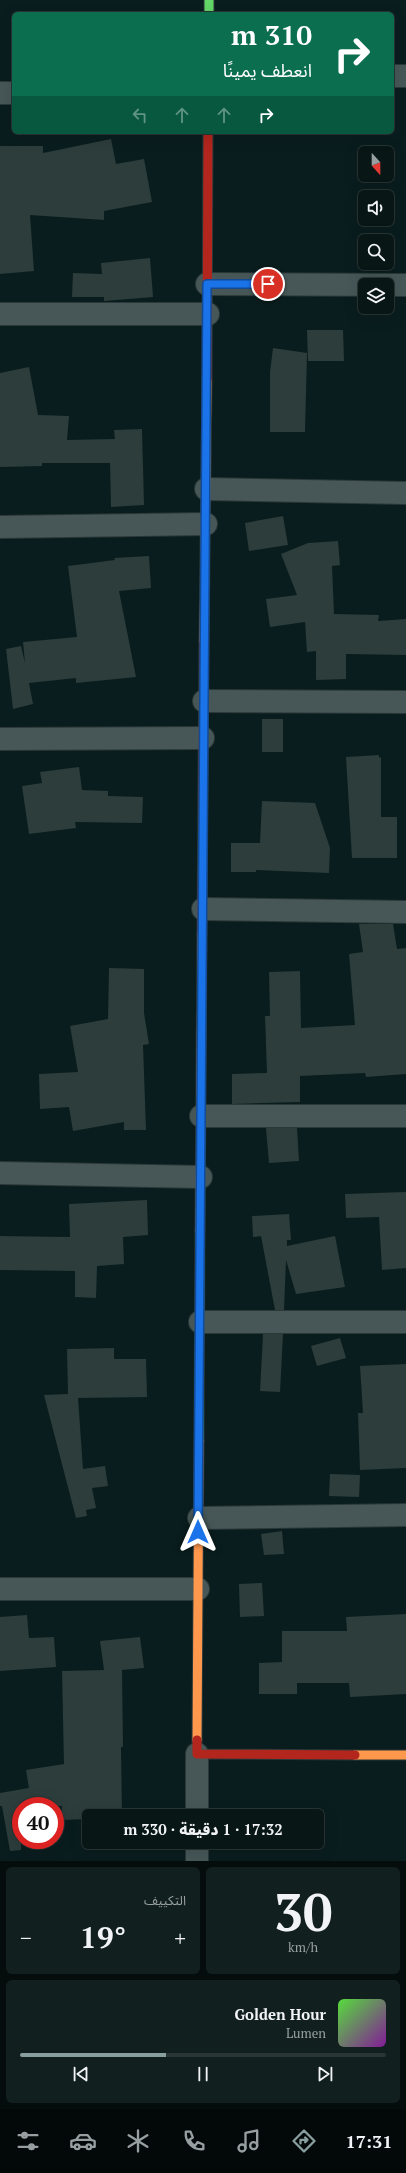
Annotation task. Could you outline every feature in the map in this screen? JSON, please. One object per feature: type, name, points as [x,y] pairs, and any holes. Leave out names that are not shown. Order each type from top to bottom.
[{"type":"street","points":[[209,0],[209,12]]},
{"type":"street","points":[[394,76],[406,76]]},
{"type":"street","points":[[0,93],[12,94]]},
{"type":"street","points":[[197,1809],[208,134]]},
{"type":"street","points":[[207,284],[406,285]]},
{"type":"street","points":[[0,314],[208,314]]},
{"type":"street","points":[[206,489],[406,492]]},
{"type":"street","points":[[0,527],[206,524]]},
{"type":"street","points":[[204,701],[406,702]]},
{"type":"street","points":[[0,739],[203,738]]},
{"type":"street","points":[[203,909],[406,912]]},
{"type":"street","points":[[201,1116],[406,1116]]},
{"type":"street","points":[[0,1173],[201,1177]]},
{"type":"street","points":[[200,1322],[406,1322]]},
{"type":"street","points":[[198,1518],[406,1515]]},
{"type":"street","points":[[0,1589],[198,1589]]},
{"type":"street","points":[[197,1754],[406,1755]]},
{"type":"street","points":[[197,1849],[197,1861]]},
{"type":"building","points":[[111,139],[116,164],[144,159],[152,202],[104,211],[104,220],[30,215],[34,271],[0,274],[0,146],[43,146],[43,153]]},
{"type":"building","points":[[150,258],[153,297],[104,301],[104,297],[72,297],[73,273],[102,274],[101,263]]},
{"type":"building","points":[[307,330],[343,330],[344,361],[308,361]]},
{"type":"building","points":[[273,348],[307,353],[305,432],[270,432],[270,372]]},
{"type":"building","points":[[29,367],[38,415],[69,416],[67,440],[115,439],[114,430],[142,429],[144,505],[111,507],[110,463],[42,463],[42,466],[0,467],[0,373]]},
{"type":"building","points":[[283,516],[288,545],[249,551],[245,523]]},
{"type":"building","points":[[338,541],[340,565],[332,566],[334,614],[379,615],[378,621],[406,619],[406,655],[346,654],[346,679],[316,680],[316,651],[307,652],[305,622],[270,627],[266,599],[297,595],[281,554],[308,543]]},
{"type":"building","points":[[149,556],[151,588],[119,591],[136,677],[76,683],[76,678],[29,683],[33,704],[13,709],[6,649],[21,646],[25,663],[23,642],[77,637],[68,566],[115,560],[114,558]]},
{"type":"building","points":[[262,719],[283,719],[283,752],[262,752]]},
{"type":"building","points":[[379,755],[379,758],[381,757],[381,817],[397,817],[397,858],[352,858],[346,757]]},
{"type":"building","points":[[79,767],[82,790],[108,791],[108,796],[143,797],[142,823],[75,822],[76,828],[29,834],[22,786],[42,783],[40,772]]},
{"type":"building","points":[[262,801],[315,803],[330,848],[329,873],[256,870],[256,872],[231,872],[231,843],[260,843]]},
{"type":"building","points":[[359,924],[393,924],[397,949],[406,948],[406,1074],[366,1077],[365,1073],[300,1076],[300,1102],[232,1104],[232,1074],[267,1073],[265,1016],[270,1016],[269,972],[300,971],[301,1028],[355,1025],[349,954],[363,952]]},
{"type":"building","points":[[109,968],[144,969],[144,1013],[149,1044],[143,1045],[146,1130],[124,1130],[124,1122],[73,1131],[69,1107],[40,1109],[39,1074],[78,1072],[70,1026],[108,1019]]},
{"type":"building","points":[[266,1128],[297,1128],[299,1161],[269,1163]]},
{"type":"building","points":[[406,1192],[406,1268],[382,1270],[379,1217],[346,1218],[345,1194]]},
{"type":"building","points":[[147,1200],[148,1235],[123,1237],[124,1264],[97,1266],[96,1298],[75,1297],[75,1271],[0,1270],[0,1236],[70,1237],[69,1204]]},
{"type":"building","points":[[289,1214],[291,1240],[287,1240],[287,1246],[335,1236],[345,1287],[296,1294],[286,1260],[284,1310],[275,1310],[261,1236],[253,1237],[252,1216]]},
{"type":"building","points":[[263,1334],[283,1334],[280,1392],[260,1391]]},
{"type":"building","points":[[340,1338],[346,1358],[317,1366],[311,1346]]},
{"type":"building","points":[[114,1348],[114,1359],[146,1359],[147,1397],[78,1398],[83,1469],[105,1466],[108,1486],[92,1488],[96,1508],[86,1510],[87,1516],[76,1518],[44,1395],[68,1394],[67,1349]]},
{"type":"building","points":[[406,1364],[406,1468],[360,1470],[358,1413],[363,1413],[360,1366]]},
{"type":"building","points":[[330,1474],[360,1475],[359,1497],[329,1496]]},
{"type":"building","points":[[282,1531],[284,1554],[264,1555],[261,1534]]},
{"type":"building","points":[[262,1583],[264,1616],[240,1617],[239,1584]]},
{"type":"building","points":[[406,1614],[406,1694],[350,1697],[349,1683],[297,1683],[297,1694],[259,1694],[259,1663],[282,1662],[282,1631],[347,1631],[346,1617]]},
{"type":"building","points":[[27,1615],[29,1638],[54,1637],[56,1667],[0,1671],[0,1617]]},
{"type":"building","points":[[140,1637],[144,1668],[122,1670],[122,1809],[82,1809],[82,1819],[64,1820],[64,1797],[12,1797],[12,1849],[21,1850],[10,1851],[2,1806],[0,1806],[0,1793],[29,1788],[26,1770],[64,1764],[62,1671],[104,1670],[100,1641]]},
{"type":"traffic: fast","points":[[209,0],[209,12]]},
{"type":"traffic: fast","points":[[199,1441],[200,1231]]},
{"type":"traffic: slow","points":[[204,641],[207,381]]},
{"type":"traffic: slow","points":[[200,1231],[202,934]]},
{"type":"traffic: slow","points":[[197,1740],[199,1441]]},
{"type":"traffic: slow","points":[[355,1755],[406,1755]]},
{"type":"traffic: jam","points":[[207,381],[208,134]]},
{"type":"traffic: jam","points":[[202,934],[204,641]]},
{"type":"traffic: jam","points":[[197,1740],[197,1754],[355,1755]]},
{"type":"route","points":[[198,1532],[203,738],[208,314],[207,284],[268,284]]}]
